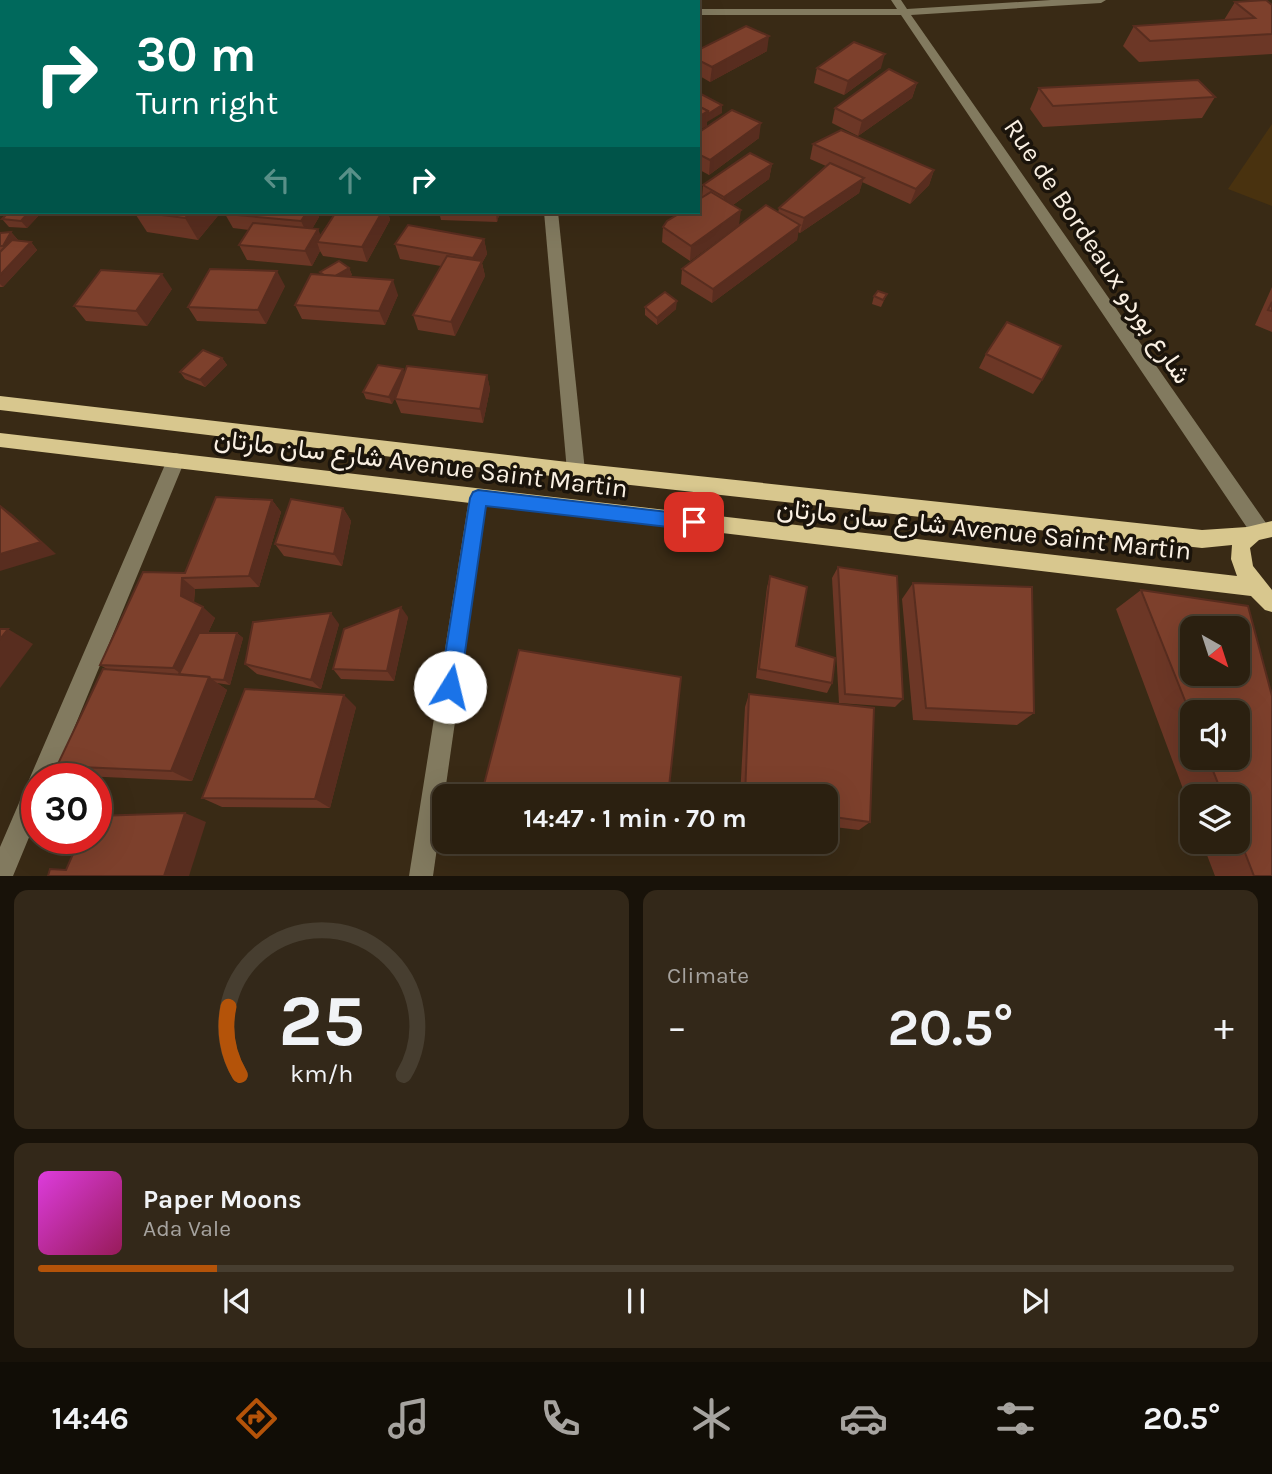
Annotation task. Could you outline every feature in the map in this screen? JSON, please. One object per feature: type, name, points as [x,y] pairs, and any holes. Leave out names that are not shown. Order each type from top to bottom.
[{"type":"main road","name":"شارع سان مارتان Avenue Saint Martin","points":[[0,403],[576,471],[1202,539],[1259,531]]},
{"type":"main road","name":"شارع سان مارتان Avenue Saint Martin","points":[[0,440],[1253,587]]},
{"type":"main road","points":[[1259,531],[1238,550],[1241,565],[1253,587],[1272,603]]},
{"type":"street","points":[[700,12],[1101,0]]},
{"type":"street","name":"Rue de Bordeaux شارع بوردو","points":[[900,6],[1259,531]]},
{"type":"street","points":[[551,214],[576,471]]},
{"type":"street","points":[[48,763],[176,460]]},
{"type":"street","points":[[421,876],[478,498]]},
{"type":"street","points":[[1,876],[21,828]]},
{"type":"shaded area","points":[[1272,124],[1272,206],[1228,189]]},
{"type":"building","points":[[1266,0],[1272,5],[1272,34],[1150,41],[1134,26],[1255,18],[1235,2]]},
{"type":"building","points":[[746,26],[769,36],[712,67],[700,61],[700,49]]},
{"type":"building","points":[[854,42],[885,54],[848,81],[817,68]]},
{"type":"building","points":[[889,69],[917,83],[862,121],[835,108]]},
{"type":"building","points":[[1198,80],[1215,97],[1053,106],[1039,88]]},
{"type":"building","points":[[700,94],[722,105],[708,114],[708,111],[700,107]]},
{"type":"building","points":[[700,107],[708,111],[700,116]]},
{"type":"building","points":[[732,110],[761,123],[710,160],[700,155],[700,132]]},
{"type":"building","points":[[841,130],[934,170],[916,189],[813,144]]},
{"type":"building","points":[[750,153],[772,164],[724,197],[703,185]]},
{"type":"building","points":[[830,163],[864,178],[804,218],[779,208]]},
{"type":"building","points":[[711,192],[741,210],[691,246],[663,227],[679,214],[700,214],[700,199]]},
{"type":"building","points":[[766,205],[800,225],[713,289],[682,269]]},
{"type":"building","points":[[7,214],[27,214],[21,221],[2,219]]},
{"type":"building","points":[[154,214],[189,214],[185,218]]},
{"type":"building","points":[[225,214],[306,214],[301,221]]},
{"type":"building","points":[[335,214],[381,214],[362,247],[317,242]]},
{"type":"building","points":[[253,223],[318,229],[305,251],[239,245]]},
{"type":"building","points":[[408,225],[484,239],[473,258],[395,244]]},
{"type":"building","points":[[11,232],[3,246],[0,246],[0,233]]},
{"type":"building","points":[[12,240],[31,242],[0,275],[0,252]]},
{"type":"building","points":[[447,256],[482,261],[451,322],[413,315]]},
{"type":"building","points":[[339,261],[349,268],[335,276],[320,272]]},
{"type":"building","points":[[210,269],[277,271],[258,310],[188,307]]},
{"type":"building","points":[[101,270],[162,274],[136,311],[74,306]]},
{"type":"building","points":[[311,274],[393,280],[379,311],[295,305]]},
{"type":"building","points":[[878,291],[887,294],[883,300],[874,296]]},
{"type":"building","points":[[665,292],[677,301],[657,318],[645,307]]},
{"type":"building","points":[[1007,322],[1061,346],[1042,380],[986,354]]},
{"type":"building","points":[[203,350],[222,358],[200,380],[180,372]]},
{"type":"building","points":[[378,365],[403,369],[389,397],[363,392]]},
{"type":"building","points":[[407,366],[487,375],[480,409],[395,399]]},
{"type":"building","points":[[216,497],[272,500],[249,576],[182,578],[181,596],[203,607],[173,668],[100,665],[143,572],[185,573]]},
{"type":"building","points":[[291,499],[343,508],[334,554],[275,544]]},
{"type":"building","points":[[0,506],[41,542],[0,554]]},
{"type":"building","points":[[838,567],[897,576],[903,699],[845,694]]},
{"type":"building","points":[[770,576],[807,587],[796,646],[835,658],[832,683],[759,669]]},
{"type":"building","points":[[913,583],[1032,587],[1034,713],[926,708]]},
{"type":"building","points":[[1141,590],[1248,606],[1272,696],[1272,876],[1254,876],[1246,854],[1250,854],[1250,784],[1218,784],[1213,770],[1250,770],[1250,700],[1185,700]]},
{"type":"building","points":[[401,607],[387,671],[333,669],[344,629]]},
{"type":"building","points":[[331,613],[311,680],[245,664],[253,622]]},
{"type":"building","points":[[0,629],[8,629],[0,639]]},
{"type":"building","points":[[199,633],[237,633],[224,680],[179,674]]},
{"type":"building","points":[[519,650],[681,677],[669,784],[484,784]]},
{"type":"building","points":[[103,669],[209,677],[171,771],[112,768],[112,763],[58,763]]},
{"type":"building","points":[[245,689],[344,695],[315,799],[202,798]]},
{"type":"building","points":[[749,694],[874,708],[870,822],[838,818],[838,784],[745,784]]},
{"type":"building","points":[[185,813],[164,876],[48,876],[50,869],[66,870],[73,854],[112,854],[112,815]]},
{"type":"route","points":[[450,687],[478,498],[694,522]]}]
